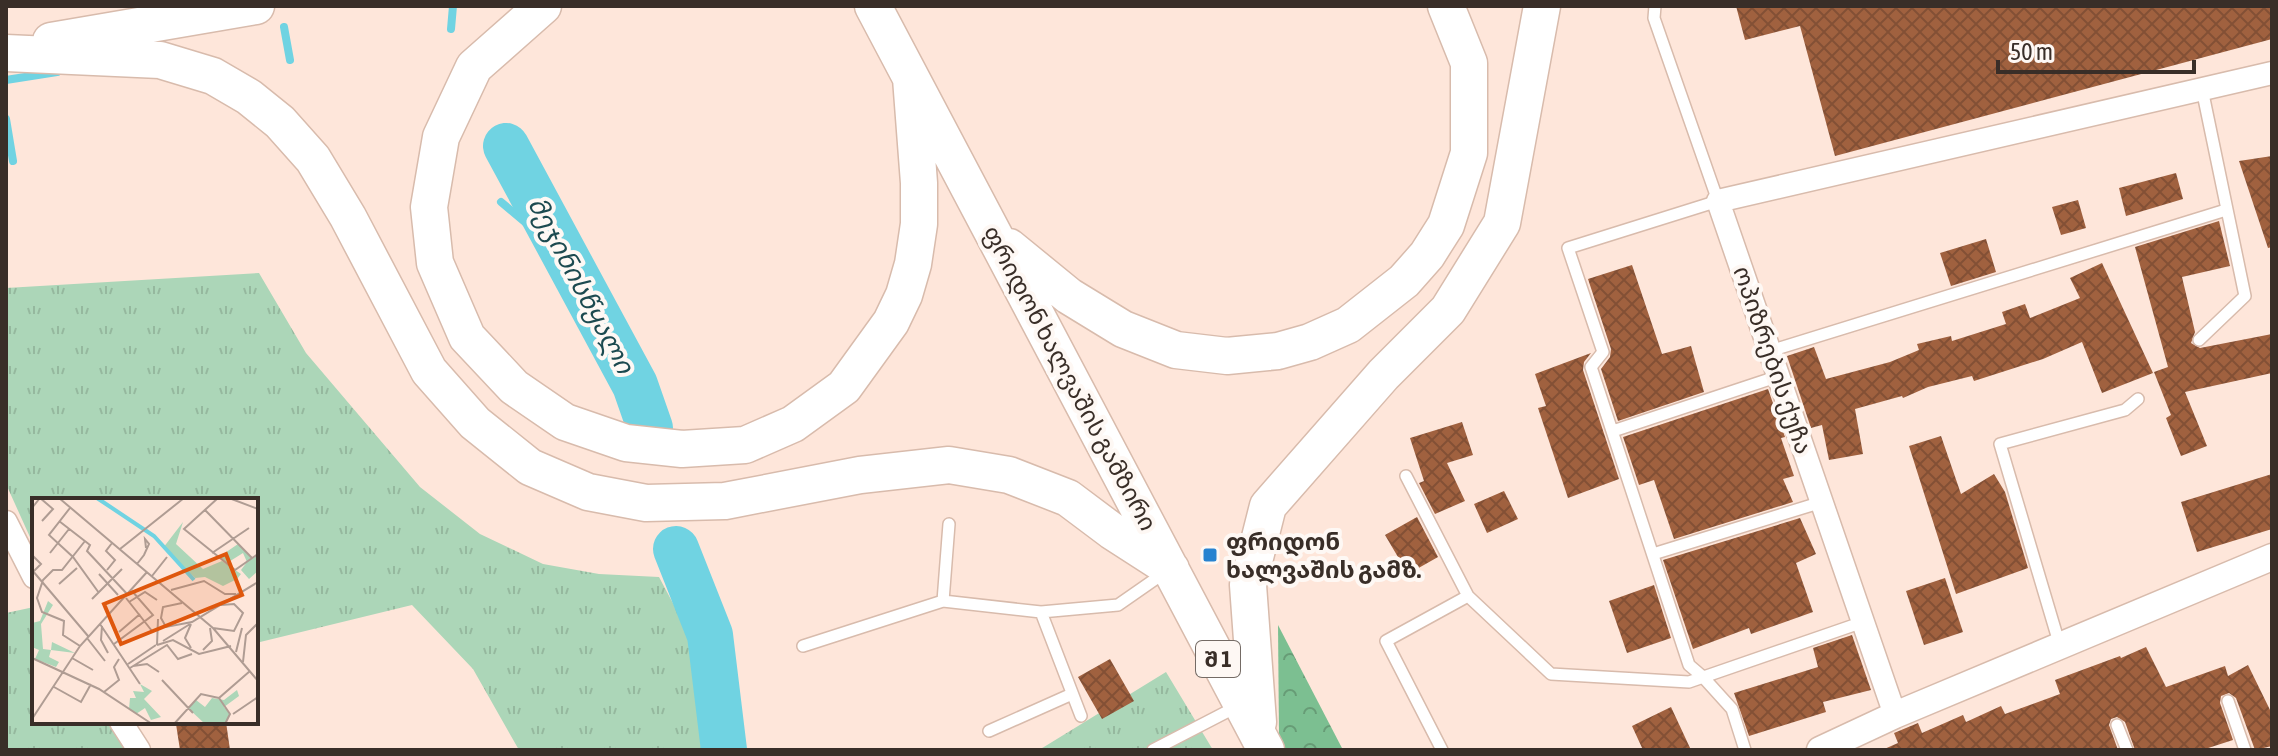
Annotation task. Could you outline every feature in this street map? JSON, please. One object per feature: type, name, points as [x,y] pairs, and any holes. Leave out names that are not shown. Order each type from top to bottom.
[{"type":"highway","points":[[6,52],[92,32],[256,6]]},
{"type":"highway","points":[[543,6],[474,67],[441,137],[429,207],[435,263],[467,337],[514,387],[565,422],[626,443],[682,449],[745,445],[793,424],[844,387],[891,322],[904,295],[913,264],[919,224],[919,183],[911,78]]},
{"type":"highway","name":"ფრიდონ ხალვაშის გამზირი","points":[[873,6],[1263,743]]},
{"type":"highway","points":[[995,236],[1069,296],[1123,329],[1176,350],[1227,356],[1278,351],[1310,342],[1348,325],[1404,281],[1427,255],[1446,225],[1469,153],[1469,63],[1446,6]]},
{"type":"highway","points":[[1263,743],[1248,585],[1268,506],[1383,375],[1448,310],[1502,223],[1542,6]]},
{"type":"highway","points":[[6,52],[160,60],[213,76],[249,97],[280,122],[313,159],[348,217],[429,371],[475,423],[530,467],[588,492],[646,503],[725,501],[860,475],[949,465],[1009,475],[1068,498],[1171,569]]},
{"type":"street","points":[[1718,201],[2272,73]]},
{"type":"street","name":"ოპიზრების ქუჩა","points":[[1718,201],[1895,715]]},
{"type":"street","points":[[6,522],[32,573]]},
{"type":"street","points":[[1836,747],[1895,715],[2272,557]]},
{"type":"street","points":[[122,724],[139,750]]},
{"type":"lane","name":"ოპიზრების ქუჩა","points":[[1655,6],[1654,18],[1718,201]]},
{"type":"lane","points":[[2199,340],[2245,296],[2202,89]]},
{"type":"lane","points":[[1718,201],[1568,248],[1603,352],[1591,367],[1689,665],[1732,709],[1745,750]]},
{"type":"lane","points":[[1770,351],[2226,210]]},
{"type":"lane","points":[[1613,431],[1779,376]]},
{"type":"lane","points":[[2060,646],[2000,444],[2125,410],[2138,399]]},
{"type":"lane","points":[[1406,476],[1468,596],[1551,674],[1689,682],[1863,622]]},
{"type":"lane","points":[[1653,554],[1822,502]]},
{"type":"lane","points":[[943,601],[949,524]]},
{"type":"lane","points":[[803,646],[943,601],[1041,612],[1118,605],[1171,569]]},
{"type":"lane","points":[[1442,750],[1386,641],[1468,596]]},
{"type":"lane","points":[[1041,612],[1081,716]]},
{"type":"lane","points":[[989,731],[1072,694]]},
{"type":"lane","points":[[2228,701],[2245,750]]},
{"type":"lane","points":[[1153,750],[1242,704]]},
{"type":"lane","points":[[2117,725],[2127,750]]},
{"type":"green space","points":[[259,273],[306,353],[420,487],[480,534],[543,564],[599,574],[659,577],[701,656],[706,750],[519,750],[473,669],[412,605],[258,643],[258,498],[32,498],[32,542],[6,484],[6,288]]},
{"type":"green space","points":[[32,607],[32,724],[111,724],[128,750],[6,750],[6,613]]},
{"type":"green space","points":[[1278,625],[1343,750],[1286,750],[1279,737]]},
{"type":"green space","points":[[1166,672],[1213,750],[1039,750]]},
{"type":"building","points":[[1736,6],[2272,6],[2272,39],[1835,156],[1800,26],[1745,40]]},
{"type":"building","points":[[2272,156],[2272,247],[2268,248],[2239,161]]},
{"type":"building","points":[[2176,173],[2183,199],[2126,216],[2119,188]]},
{"type":"building","points":[[2078,200],[2086,228],[2061,235],[2052,207]]},
{"type":"building","points":[[2219,221],[2230,266],[2182,277],[2195,332],[2191,343],[2200,348],[2272,334],[2272,373],[2185,392],[2207,446],[2181,456],[2166,418],[2171,415],[2154,372],[2168,367],[2135,247]]},
{"type":"building","points":[[1986,239],[1996,272],[1951,286],[1940,253]]},
{"type":"building","points":[[2102,263],[2153,373],[2102,393],[2082,342],[2043,359],[1974,381],[1972,376],[1928,387],[1903,398],[1855,409],[1863,454],[1829,460],[1822,425],[1811,428],[1787,356],[1814,347],[1826,379],[1890,362],[1919,350],[1917,344],[1951,336],[1952,341],[2006,324],[2002,312],[2025,304],[2030,318],[2080,298],[2070,278]]},
{"type":"building","points":[[1632,265],[1662,354],[1691,346],[1704,392],[1618,421],[1601,369],[1610,357],[1611,349],[1588,279]]},
{"type":"building","points":[[1591,353],[1584,362],[1583,370],[1619,479],[1568,498],[1538,408],[1546,406],[1535,374]]},
{"type":"building","points":[[1768,389],[1785,437],[1781,438],[1794,476],[1783,479],[1793,502],[1674,539],[1654,480],[1639,485],[1623,437]]},
{"type":"building","points":[[1462,422],[1473,455],[1447,463],[1465,501],[1435,514],[1419,483],[1424,481],[1410,438]]},
{"type":"building","points":[[1941,436],[1961,494],[1994,474],[2005,492],[2028,568],[1956,594],[1909,446]]},
{"type":"building","points":[[2272,474],[2272,529],[2197,552],[2181,502]]},
{"type":"building","points":[[1504,491],[1518,519],[1487,533],[1474,504]]},
{"type":"building","points":[[1417,517],[1438,557],[1408,574],[1385,535]]},
{"type":"building","points":[[1800,518],[1816,554],[1796,563],[1813,612],[1751,634],[1749,628],[1693,649],[1663,560]]},
{"type":"building","points":[[1945,578],[1963,632],[1924,645],[1906,591]]},
{"type":"building","points":[[1654,585],[1671,638],[1627,653],[1609,601]]},
{"type":"building","points":[[1852,635],[1871,690],[1823,702],[1826,712],[1749,736],[1734,693],[1818,667],[1813,648]]},
{"type":"building","points":[[2146,647],[2166,687],[2225,666],[2228,676],[2248,665],[2272,714],[2272,746],[2255,750],[2236,698],[2229,693],[2221,696],[2220,703],[2233,740],[2202,750],[2135,750],[2125,722],[2117,717],[2111,719],[2109,725],[2118,750],[1882,750],[1898,743],[1894,733],[1918,723],[1922,733],[1963,715],[1966,722],[2001,706],[2005,714],[2060,694],[2055,680]]},
{"type":"building","points":[[1110,659],[1134,701],[1102,719],[1078,677]]},
{"type":"building","points":[[1671,707],[1691,750],[1643,750],[1632,726]]},
{"type":"building","points":[[176,724],[226,724],[230,750],[180,750]]},
{"type":"waterway","points":[[451,29],[453,6]]},
{"type":"waterway","points":[[284,27],[290,60]]},
{"type":"waterway","points":[[6,80],[57,72]]},
{"type":"waterway","points":[[6,119],[13,161]]},
{"type":"waterway","name":"მეჯინისწყალი","points":[[506,146],[635,385],[650,428]]},
{"type":"waterway","points":[[501,202],[564,255]]},
{"type":"waterway","name":"მეჯინისწყალი","points":[[676,549],[710,635],[724,750]]},
{"type":"place","name":"ფრიდონ ხალვაშის გამზ.","points":[[1210,555]]}]
